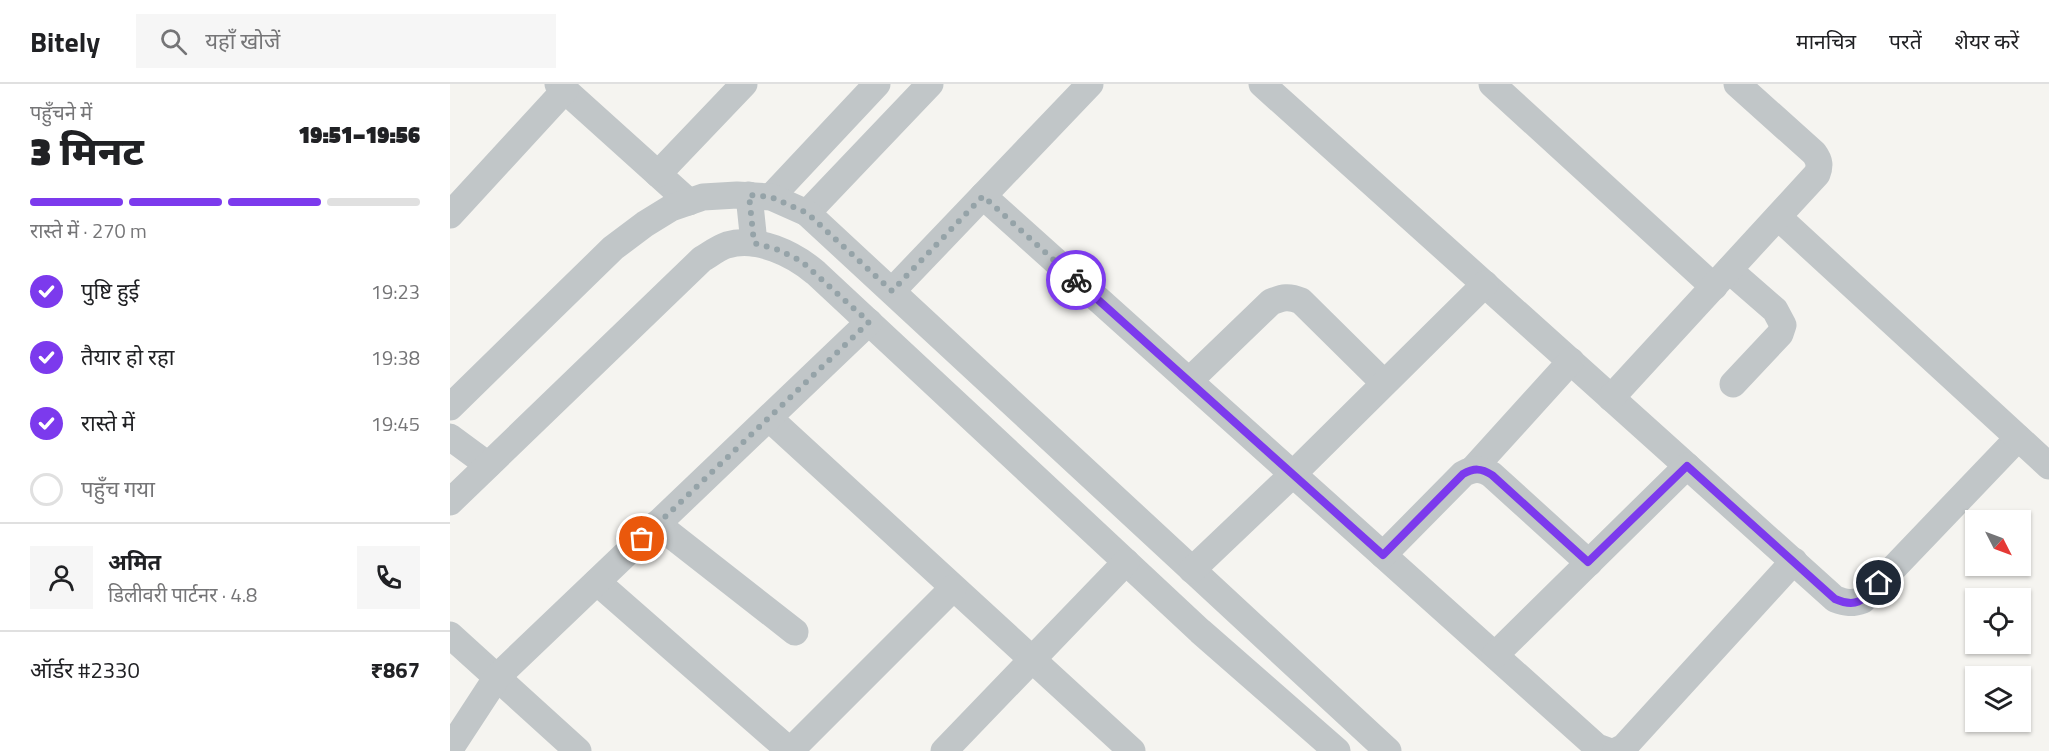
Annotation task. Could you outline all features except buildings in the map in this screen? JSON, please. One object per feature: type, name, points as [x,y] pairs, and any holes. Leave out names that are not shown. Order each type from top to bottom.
[{"type":"street","points":[[658,174],[744,84]]},
{"type":"street","points":[[754,243],[760,196],[877,84]]},
{"type":"street","points":[[807,213],[930,84]]},
{"type":"street","points":[[892,291],[1090,84]]},
{"type":"street","points":[[1262,84],[1835,599],[1854,604],[1863,600],[2018,438]]},
{"type":"street","points":[[1492,84],[1722,278],[1775,310],[1782,325],[1780,334],[1733,384]]},
{"type":"street","points":[[1611,398],[1778,217],[1816,174],[1819,167],[1815,153],[1737,84]]},
{"type":"street","points":[[450,215],[561,87],[689,202]]},
{"type":"street","points":[[450,407],[613,248],[671,208],[703,197],[760,196],[807,213],[1388,751]]},
{"type":"street","points":[[983,196],[1597,747],[1607,751]]},
{"type":"street","points":[[1778,217],[2049,466]]},
{"type":"street","points":[[450,502],[702,259],[727,245],[754,243],[779,250],[801,261],[869,322],[1200,631],[1337,751]]},
{"type":"street","points":[[1192,570],[1293,474],[1485,284]]},
{"type":"street","points":[[1189,381],[1271,302],[1282,297],[1292,297],[1301,301],[1384,383]]},
{"type":"street","points":[[450,749],[497,677],[869,322]]},
{"type":"street","points":[[1383,555],[1463,474],[1473,469],[1571,362]]},
{"type":"street","points":[[769,418],[1031,660],[1116,746]]},
{"type":"street","points":[[450,437],[488,465]]},
{"type":"street","points":[[1495,655],[1687,466]]},
{"type":"street","points":[[1473,469],[1483,469],[1492,475],[1588,562]]},
{"type":"street","points":[[657,524],[795,632]]},
{"type":"street","points":[[1616,751],[1624,747],[1794,561]]},
{"type":"street","points":[[944,751],[1126,562]]},
{"type":"street","points":[[597,582],[790,751],[953,588]]},
{"type":"street","points":[[450,634],[578,751]]},
{"type":"way so far","points":[[642,539],[869,322],[801,261],[779,250],[754,243],[749,195],[771,197],[807,213],[892,291],[983,196],[1076,280]]},
{"type":"route","points":[[1076,280],[1383,555],[1463,474],[1473,469],[1483,469],[1588,562],[1687,466],[1835,599],[1854,604],[1863,600],[1879,583]]}]
